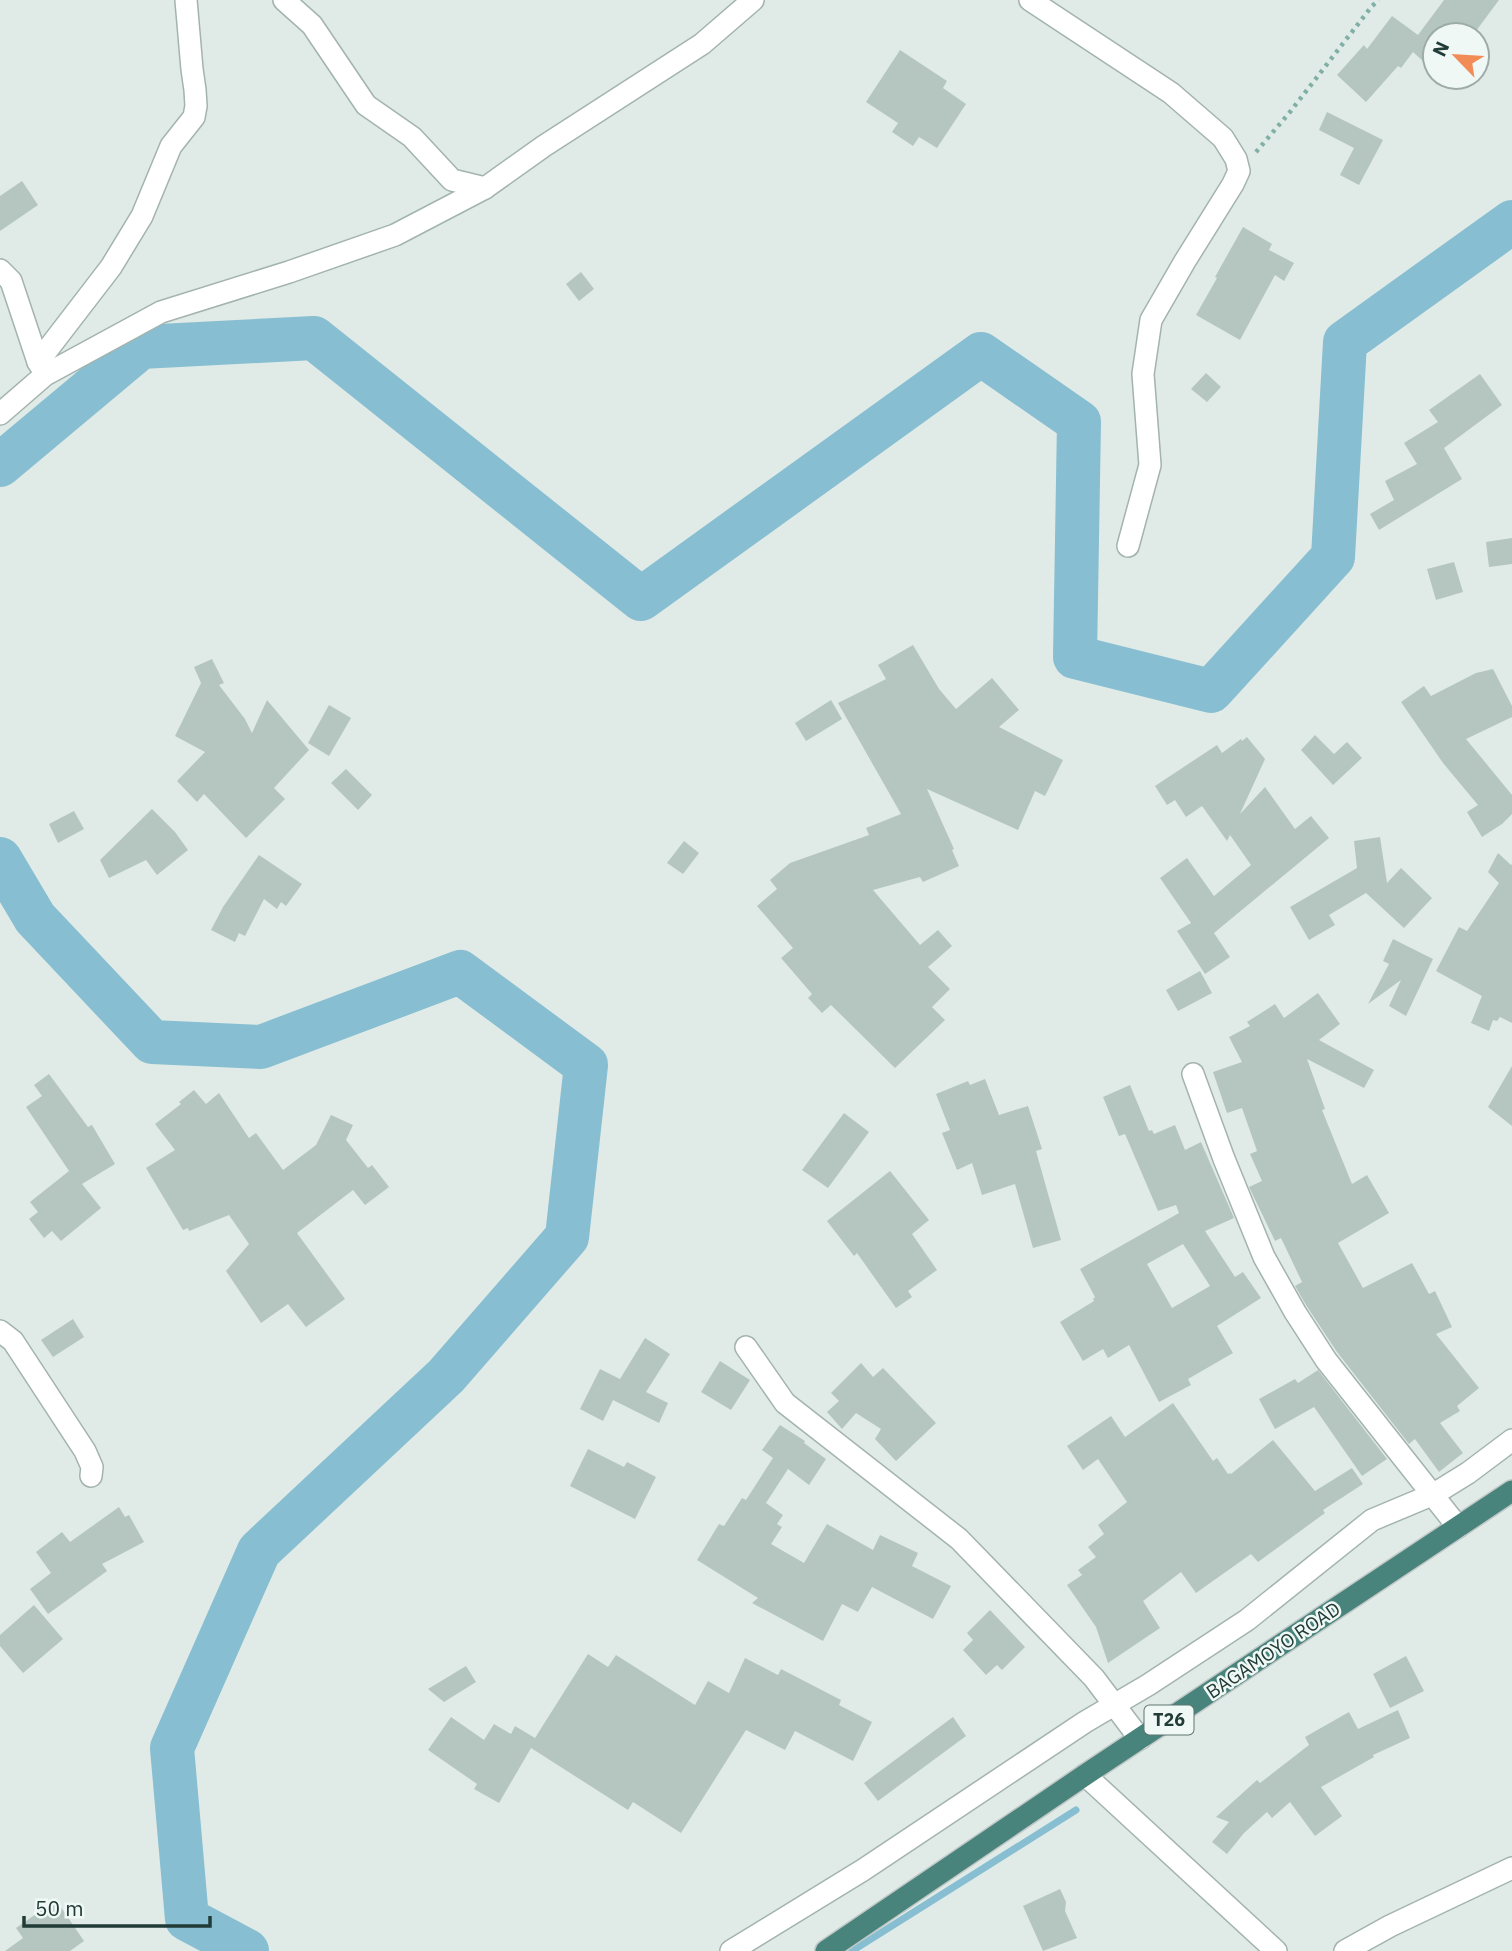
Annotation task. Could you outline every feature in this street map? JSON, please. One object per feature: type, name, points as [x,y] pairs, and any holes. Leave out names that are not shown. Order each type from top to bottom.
[{"type":"highway","name":"BAGAMOYO ROAD","points":[[826,1951],[1512,1491]]},
{"type":"street","points":[[0,414],[42,368],[111,267],[142,216],[171,146],[194,117],[195,90],[186,0]]},
{"type":"street","points":[[284,0],[312,25],[366,105],[412,137],[453,180],[485,188]]},
{"type":"street","points":[[42,368],[161,312],[395,235],[485,188],[544,146],[702,44],[753,0]]},
{"type":"street","points":[[1030,0],[1171,93],[1223,138],[1236,159],[1239,171],[1152,320],[1143,374],[1150,465],[1128,546]]},
{"type":"street","points":[[0,270],[11,281],[42,368]]},
{"type":"street","points":[[1193,1074],[1264,1256],[1295,1312],[1325,1360],[1458,1527]]},
{"type":"street","points":[[0,1331],[13,1341],[85,1451],[92,1467],[91,1476]]},
{"type":"street","points":[[746,1347],[785,1403],[959,1539],[1094,1678],[1140,1739]]},
{"type":"street","points":[[731,1951],[863,1870],[1247,1620],[1372,1520],[1434,1494],[1512,1440]]},
{"type":"street","points":[[1085,1775],[1276,1951]]},
{"type":"street","points":[[1345,1951],[1390,1926],[1512,1868]]},
{"type":"path","points":[[1239,171],[1379,0]]},
{"type":"building","points":[[1444,0],[1499,0],[1483,21],[1428,21]]},
{"type":"building","points":[[1392,16],[1418,35],[1421,31],[1421,59],[1413,52],[1401,68],[1398,66],[1366,102],[1337,75],[1364,45],[1367,49]]},
{"type":"building","points":[[900,50],[947,81],[943,88],[966,104],[937,148],[919,137],[913,146],[892,132],[898,123],[866,102]]},
{"type":"building","points":[[1327,112],[1383,140],[1359,185],[1340,175],[1354,148],[1319,130]]},
{"type":"building","points":[[22,181],[38,205],[0,231],[0,196]]},
{"type":"building","points":[[1243,227],[1272,244],[1269,250],[1294,263],[1284,281],[1275,275],[1240,340],[1196,315]]},
{"type":"building","points":[[581,272],[594,289],[579,301],[566,284]]},
{"type":"building","points":[[1206,373],[1221,387],[1207,402],[1191,389]]},
{"type":"building","points":[[1480,374],[1502,405],[1444,448],[1462,479],[1379,530],[1370,514],[1394,500],[1385,481],[1417,464],[1404,443],[1438,422],[1429,410]]},
{"type":"building","points":[[1512,538],[1512,564],[1489,567],[1486,542]]},
{"type":"building","points":[[1454,562],[1463,592],[1436,600],[1427,569]]},
{"type":"building","points":[[913,645],[939,689],[956,709],[992,678],[1019,710],[999,727],[1063,760],[1045,796],[1035,791],[1018,830],[927,789],[959,866],[923,882],[920,877],[873,890],[920,945],[938,930],[952,946],[928,967],[950,989],[932,1007],[945,1020],[895,1068],[831,1005],[822,1013],[808,998],[812,994],[781,958],[793,948],[757,906],[777,889],[770,880],[790,863],[869,835],[866,828],[901,814],[838,703],[886,679],[878,665]]},
{"type":"building","points":[[212,659],[224,683],[219,685],[245,719],[252,733],[267,700],[309,750],[274,788],[285,799],[246,838],[204,794],[197,802],[177,781],[205,752],[175,736],[201,683],[194,667]]},
{"type":"building","points":[[1493,669],[1512,706],[1512,717],[1466,739],[1512,795],[1512,814],[1482,837],[1467,812],[1478,805],[1443,763],[1401,702],[1424,686],[1431,696],[1476,673]]},
{"type":"building","points":[[831,700],[842,719],[806,741],[795,723]]},
{"type":"building","points":[[329,705],[351,718],[329,756],[308,743]]},
{"type":"building","points":[[1315,735],[1334,754],[1347,742],[1362,758],[1333,785],[1301,750]]},
{"type":"building","points":[[1247,737],[1265,759],[1240,814],[1265,787],[1295,829],[1311,816],[1329,838],[1214,933],[1230,957],[1205,974],[1177,931],[1191,923],[1160,878],[1187,858],[1214,896],[1251,865],[1230,835],[1227,841],[1202,806],[1186,817],[1175,800],[1167,805],[1155,786],[1217,745],[1222,753]]},
{"type":"building","points":[[346,769],[372,795],[358,810],[331,783]]},
{"type":"building","points":[[152,809],[175,832],[188,850],[157,875],[146,860],[109,878],[100,860]]},
{"type":"building","points":[[74,811],[84,829],[58,843],[49,824]]},
{"type":"building","points":[[1380,837],[1387,883],[1401,868],[1432,898],[1404,928],[1366,893],[1329,915],[1335,925],[1309,940],[1290,907],[1357,868],[1354,841]]},
{"type":"building","points":[[684,841],[699,853],[683,874],[667,863]]},
{"type":"building","points":[[1498,853],[1512,864],[1512,1023],[1500,1017],[1497,1021],[1493,1020],[1489,1031],[1471,1023],[1482,996],[1436,971],[1459,927],[1467,931],[1499,883],[1488,872]]},
{"type":"building","points":[[259,855],[302,884],[286,906],[281,902],[277,909],[264,899],[245,936],[239,933],[235,942],[211,930],[223,907]]},
{"type":"building","points":[[1393,939],[1433,959],[1406,1016],[1389,1006],[1401,980],[1368,1004],[1389,964],[1383,961]]},
{"type":"building","points":[[1200,971],[1212,993],[1178,1011],[1166,990]]},
{"type":"building","points":[[1318,993],[1340,1024],[1319,1040],[1374,1070],[1364,1088],[1307,1059],[1325,1109],[1322,1110],[1352,1184],[1367,1175],[1389,1213],[1338,1243],[1363,1288],[1412,1263],[1429,1294],[1435,1291],[1452,1327],[1436,1334],[1479,1388],[1457,1406],[1460,1411],[1440,1423],[1463,1453],[1439,1472],[1415,1439],[1409,1444],[1337,1352],[1295,1286],[1302,1282],[1281,1238],[1275,1241],[1249,1187],[1262,1181],[1250,1154],[1257,1151],[1242,1108],[1227,1113],[1213,1072],[1242,1062],[1229,1037],[1250,1026],[1247,1022],[1275,1004],[1284,1018]]},
{"type":"building","points":[[1512,1066],[1512,1126],[1488,1107]]},
{"type":"building","points":[[49,1074],[88,1127],[92,1125],[115,1164],[82,1184],[101,1208],[61,1241],[52,1231],[44,1238],[29,1219],[38,1212],[30,1202],[69,1171],[26,1107],[42,1096],[34,1085]]},
{"type":"building","points":[[985,1079],[999,1115],[1028,1106],[1042,1149],[1036,1151],[1061,1240],[1033,1248],[1015,1184],[982,1195],[972,1163],[957,1170],[942,1133],[950,1130],[936,1094],[968,1081],[970,1085]]},
{"type":"building","points":[[1130,1085],[1149,1131],[1152,1130],[1154,1134],[1175,1125],[1185,1150],[1201,1142],[1234,1218],[1205,1231],[1235,1277],[1243,1272],[1261,1298],[1217,1326],[1233,1353],[1188,1379],[1191,1385],[1159,1402],[1129,1345],[1108,1358],[1103,1349],[1083,1361],[1060,1322],[1094,1301],[1095,1297],[1080,1269],[1179,1213],[1176,1205],[1158,1211],[1125,1134],[1119,1136],[1103,1097]],"holes":[[[1183,1244],[1210,1286],[1172,1308],[1147,1264]]]},
{"type":"building","points":[[194,1090],[206,1104],[219,1093],[249,1138],[256,1133],[283,1170],[316,1145],[331,1115],[353,1125],[346,1140],[368,1168],[372,1165],[389,1187],[365,1205],[353,1190],[297,1233],[345,1299],[306,1327],[288,1304],[261,1323],[226,1271],[249,1244],[229,1215],[189,1231],[188,1228],[183,1230],[146,1168],[175,1150],[155,1124]]},
{"type":"building","points":[[844,1113],[869,1132],[828,1188],[802,1170]]},
{"type":"building","points":[[890,1171],[929,1220],[912,1234],[937,1270],[908,1291],[912,1297],[896,1308],[857,1253],[854,1256],[827,1221]]},
{"type":"building","points":[[73,1319],[84,1337],[53,1357],[41,1340]]},
{"type":"building","points":[[645,1338],[670,1354],[646,1392],[668,1403],[659,1423],[613,1400],[603,1421],[580,1409],[600,1369],[620,1379]]},
{"type":"building","points":[[720,1361],[750,1380],[731,1410],[701,1392]]},
{"type":"building","points":[[861,1363],[873,1377],[883,1368],[936,1423],[896,1461],[875,1439],[881,1429],[856,1413],[842,1429],[827,1412],[839,1401],[831,1393]]},
{"type":"building","points":[[1318,1370],[1387,1459],[1362,1476],[1314,1407],[1275,1429],[1259,1399],[1295,1379],[1298,1383]]},
{"type":"building","points":[[1173,1403],[1213,1461],[1217,1458],[1228,1474],[1273,1440],[1315,1491],[1352,1468],[1363,1484],[1323,1510],[1325,1513],[1258,1562],[1251,1554],[1196,1593],[1181,1572],[1143,1601],[1160,1628],[1108,1663],[1096,1627],[1067,1585],[1082,1575],[1078,1570],[1096,1557],[1088,1547],[1104,1534],[1098,1525],[1127,1502],[1098,1459],[1083,1470],[1067,1446],[1111,1416],[1125,1437]]},
{"type":"building","points":[[780,1425],[826,1459],[809,1485],[788,1469],[766,1503],[783,1515],[777,1524],[782,1527],[771,1544],[804,1563],[827,1524],[873,1550],[880,1535],[918,1553],[912,1566],[951,1586],[933,1619],[872,1587],[858,1612],[842,1604],[823,1641],[752,1603],[758,1598],[697,1560],[719,1524],[724,1526],[742,1498],[746,1500],[773,1458],[762,1450]]},
{"type":"building","points":[[588,1449],[624,1467],[627,1462],[656,1477],[635,1519],[570,1486]]},
{"type":"building","points":[[119,1507],[125,1517],[129,1515],[144,1542],[102,1564],[107,1571],[48,1614],[30,1589],[51,1573],[36,1552],[62,1532],[70,1542]]},
{"type":"building","points":[[34,1605],[63,1639],[23,1673],[0,1646],[0,1635]]},
{"type":"building","points":[[990,1610],[1025,1647],[1002,1670],[997,1665],[986,1675],[963,1650],[973,1640],[967,1633]]},
{"type":"building","points":[[588,1654],[608,1667],[616,1655],[695,1705],[708,1681],[729,1693],[745,1658],[778,1675],[781,1669],[841,1700],[839,1705],[872,1722],[853,1761],[795,1731],[785,1750],[746,1730],[681,1833],[633,1802],[628,1810],[531,1748],[499,1803],[474,1789],[477,1784],[428,1750],[451,1717],[484,1740],[494,1724],[511,1734],[515,1726],[535,1738]]},
{"type":"building","points":[[1406,1656],[1424,1691],[1390,1708],[1373,1674]]},
{"type":"building","points":[[466,1666],[476,1682],[444,1702],[428,1689]]},
{"type":"building","points":[[1398,1710],[1410,1738],[1373,1755],[1374,1757],[1321,1787],[1342,1816],[1315,1836],[1290,1802],[1272,1818],[1267,1812],[1244,1833],[1227,1854],[1212,1842],[1229,1822],[1216,1817],[1257,1780],[1260,1783],[1309,1745],[1305,1737],[1349,1712],[1358,1729]]},
{"type":"building","points":[[953,1717],[966,1736],[878,1801],[864,1783]]},
{"type":"building","points":[[1060,1889],[1066,1902],[1065,1911],[1077,1938],[1043,1951],[1023,1906]]},
{"type":"building","points":[[56,1900],[84,1941],[70,1951],[5,1951],[23,1938],[16,1928]]},
{"type":"waterway","points":[[0,465],[141,347],[314,338],[641,599],[981,354],[1079,422],[1075,657],[1211,691],[1333,557],[1345,342],[1512,222]]},
{"type":"waterway","points":[[0,859],[35,918],[152,1042],[261,1047],[460,972],[586,1065],[567,1237],[446,1376],[259,1551],[172,1748],[187,1919],[247,1951]]},
{"type":"waterway","points":[[852,1951],[1076,1810]]}]
